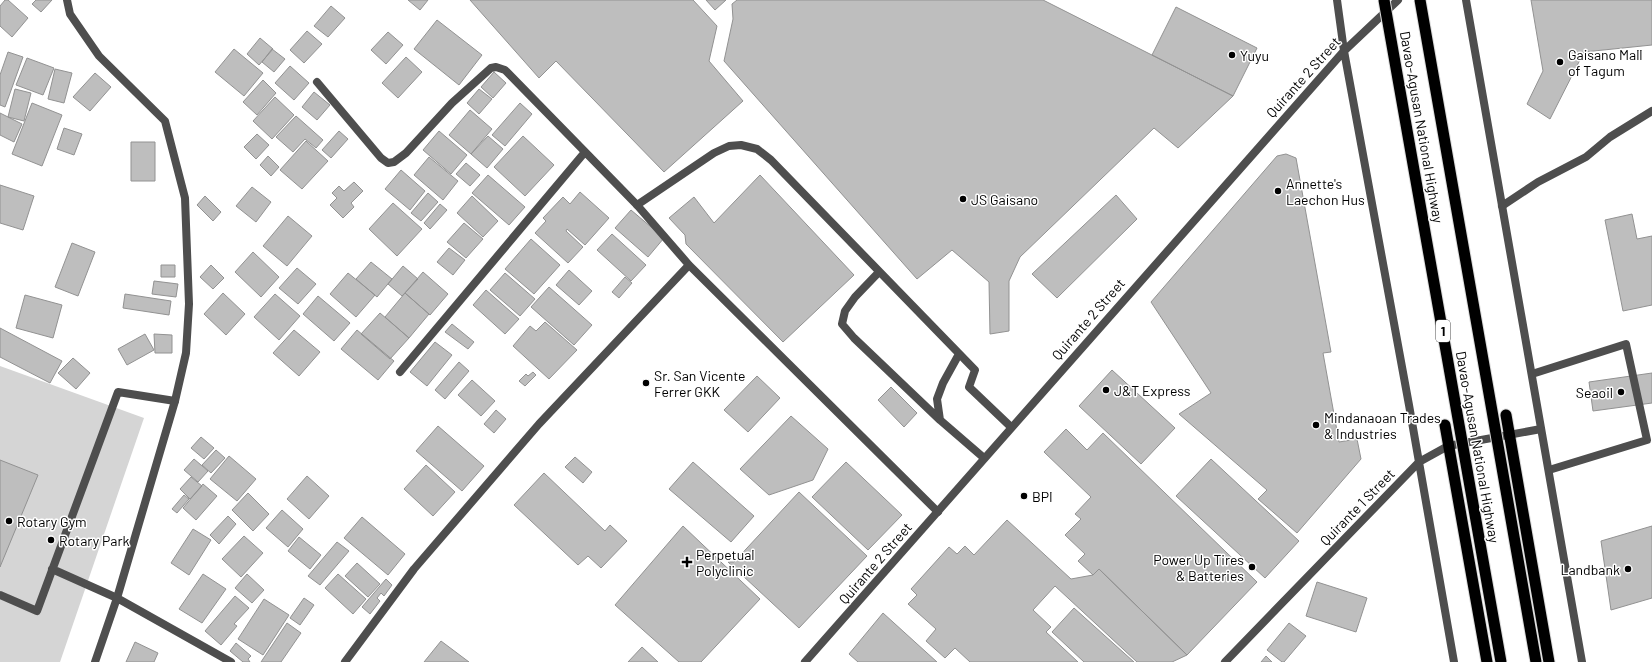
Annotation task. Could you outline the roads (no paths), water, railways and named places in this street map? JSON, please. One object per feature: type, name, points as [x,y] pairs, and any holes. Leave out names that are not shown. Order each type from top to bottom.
[{"type":"highway","name":"Davao-Agusan National Highway","points":[[1384,0],[1501,662]]},
{"type":"highway","name":"Davao-Agusan National Highway","points":[[1420,0],[1536,662]]},
{"type":"highway","points":[[1506,415],[1549,662]]},
{"type":"highway","name":"Davao-Agusan National Highway","points":[[1445,426],[1486,662]]},
{"type":"street","points":[[67,0],[70,14],[99,56],[165,121],[185,198],[188,311],[186,353],[175,401],[117,598],[95,662]]},
{"type":"street","points":[[1337,0],[1344,51],[1454,662]]},
{"type":"street","name":"Quirante 2 Street","points":[[805,662],[1344,51],[1398,0]]},
{"type":"street","points":[[1466,0],[1582,662]]},
{"type":"street","points":[[316,82],[381,158],[388,162],[394,162],[406,153],[452,103],[491,68],[496,67],[505,70],[637,205],[689,265],[938,512]]},
{"type":"street","points":[[1502,206],[1538,182],[1586,157],[1610,137],[1652,111]]},
{"type":"street","points":[[637,205],[714,153],[730,146],[741,145],[757,149],[771,160],[975,370],[968,387],[1011,427]]},
{"type":"street","points":[[400,372],[585,152]]},
{"type":"street","points":[[345,662],[414,569],[539,424],[689,265]]},
{"type":"street","points":[[879,272],[851,302],[845,311],[842,324],[854,338],[940,420],[984,458]]},
{"type":"street","points":[[1532,374],[1626,344],[1647,440],[1549,470]]},
{"type":"street","points":[[940,420],[936,399],[959,354]]},
{"type":"street","points":[[0,595],[37,611],[118,392],[175,401]]},
{"type":"street","name":"Quirante 1 Street","points":[[1225,662],[1419,462],[1448,446],[1541,429]]},
{"type":"street","points":[[52,569],[117,598],[231,662]]},
{"type":"place","name":"Yuyu","points":[[1232,55]]},
{"type":"place","name":"Gaisano Mall of Tagum","points":[[1560,62]]},
{"type":"place","name":"Annette's Laechon Hus","points":[[1278,191]]},
{"type":"place","name":"JS Gaisano","points":[[963,199]]},
{"type":"place","name":"Sr. San Vicente Ferrer GKK","points":[[646,383]]},
{"type":"place","name":"J&T Express","points":[[1106,390]]},
{"type":"place","name":"Seaoil","points":[[1621,392]]},
{"type":"place","name":"Mindanaoan Trades & Industries","points":[[1316,425]]},
{"type":"place","name":"BPI","points":[[1024,496]]},
{"type":"place","name":"Rotary Gym","points":[[9,521]]},
{"type":"place","name":"Rotary Park","points":[[51,540]]},
{"type":"place","name":"Perpetual Polyclinic","points":[[687,562]]},
{"type":"place","name":"Power Up Tires & Batteries","points":[[1252,567]]},
{"type":"place","name":"Landbank","points":[[1628,569]]}]
